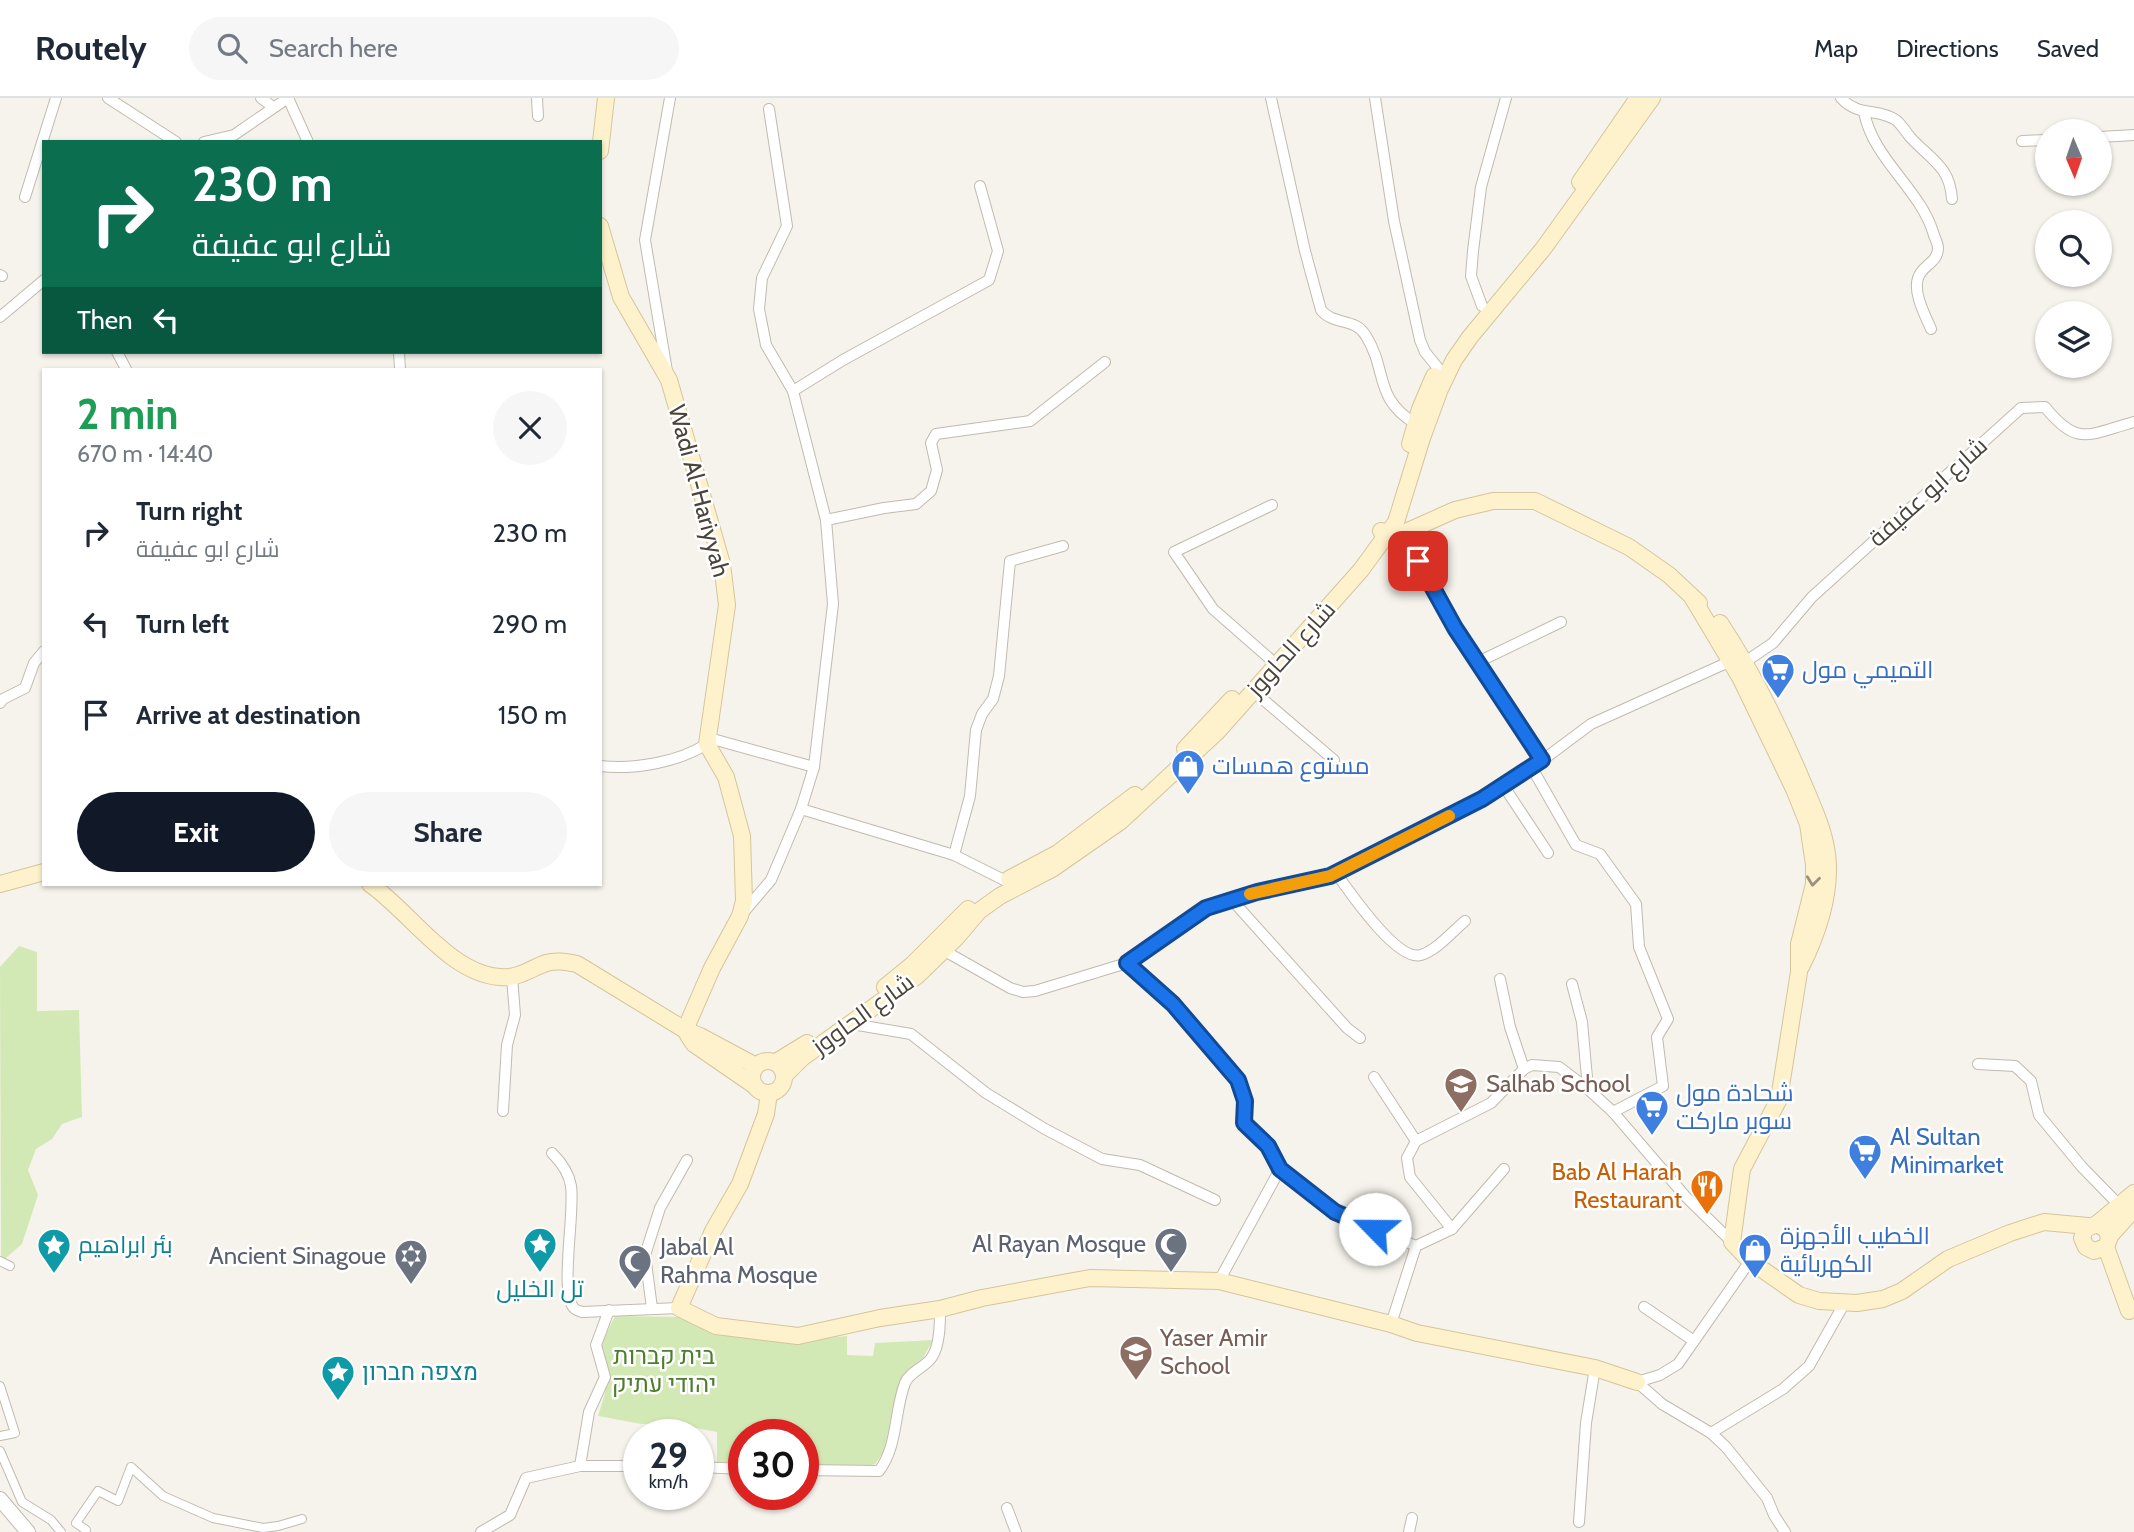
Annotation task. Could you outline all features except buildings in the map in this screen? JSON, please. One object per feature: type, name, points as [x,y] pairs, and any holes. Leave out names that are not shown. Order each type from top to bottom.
[{"type":"main road","points":[[601,140],[606,98]]},
{"type":"main road","points":[[1389,533],[1393,503],[1416,424],[1438,368],[1482,306],[1560,211],[1638,98]]},
{"type":"main road","name":"شارع الحاووز","points":[[780,1069],[802,1058],[917,976],[979,911],[1000,896],[1052,869],[1121,821],[1217,732],[1361,570],[1389,533],[1404,501],[1422,438],[1440,389],[1454,360],[1551,239],[1652,98]]},
{"type":"main road","name":"Wadi Al-Hariyyah","points":[[602,233],[621,297],[669,380],[722,564],[727,605],[708,741]]},
{"type":"main road","points":[[780,1069],[912,965],[975,901],[1058,853],[1135,796],[1174,760],[1370,544],[1389,533],[1455,510],[1493,501],[1535,500],[1629,547],[1669,575],[1718,620],[1738,662],[1794,762],[1820,824],[1828,864],[1824,898],[1812,945],[1798,972],[1779,1099],[1742,1169],[1732,1242],[1750,1261],[1799,1295],[1844,1304],[1870,1302],[1895,1294],[1948,1259],[2044,1222],[2089,1234],[2105,1227],[2131,1315]]},
{"type":"main road","points":[[685,1030],[712,968],[740,916],[745,887],[741,836],[726,777],[708,741]]},
{"type":"main road","points":[[0,884],[42,873]]},
{"type":"main road","points":[[372,886],[455,959],[477,971],[497,977],[512,977],[546,963],[560,961],[577,964],[685,1030],[756,1066]]},
{"type":"main road","points":[[685,1030],[694,1044],[762,1089],[782,1085],[780,1069]]},
{"type":"main road","points":[[780,1069],[765,1061],[756,1066],[752,1076],[762,1089],[766,1114],[740,1184],[713,1231],[679,1308],[716,1326],[797,1336],[1090,1278],[1219,1281],[1391,1324],[1417,1333],[1595,1368],[1637,1382]]},
{"type":"main road","points":[[2089,1234],[2098,1251],[2108,1242],[2134,1193]]},
{"type":"main road","points":[[2089,1234],[2126,1207]]},
{"type":"main road","points":[[2089,1234],[2131,1315]]},
{"type":"street","points":[[43,140],[56,98]]},
{"type":"street","points":[[108,98],[173,140]]},
{"type":"street","points":[[261,98],[273,107]]},
{"type":"street","points":[[213,140],[234,135],[288,98],[307,140]]},
{"type":"street","points":[[537,98],[538,116]]},
{"type":"street","points":[[669,380],[645,240],[670,98]]},
{"type":"street","points":[[1271,98],[1321,310],[1327,318],[1358,326],[1367,336],[1392,405],[1402,416],[1416,424]]},
{"type":"street","points":[[1375,98],[1394,221],[1420,340],[1425,352],[1438,368]]},
{"type":"street","points":[[1482,306],[1471,276],[1473,251],[1481,187],[1506,98]]},
{"type":"street","points":[[1841,98],[1851,108],[1896,120],[1943,168],[1950,181],[1951,199]]},
{"type":"street","points":[[740,916],[771,880],[801,809],[814,767],[833,604],[826,520],[793,391],[766,345],[759,309],[762,278],[786,226],[769,109]]},
{"type":"street","points":[[1864,112],[1867,127],[1876,145],[1926,216],[1938,248],[1934,261],[1922,270],[1917,281],[1918,296],[1931,329]]},
{"type":"street","points":[[2112,136],[2134,135]]},
{"type":"street","points":[[2022,141],[2035,140]]},
{"type":"street","points":[[25,197],[42,143]]},
{"type":"street","points":[[793,391],[843,360],[989,280],[998,251],[980,186]]},
{"type":"street","points":[[0,317],[42,281]]},
{"type":"street","points":[[826,520],[916,504],[931,491],[937,470],[930,443],[936,434],[1030,421],[1105,362]]},
{"type":"street","name":"شارع ابو عفيفة","points":[[943,950],[1010,988],[1023,992],[1035,991],[1127,963],[1206,908],[1336,873],[1482,799],[1532,768],[1591,724],[1738,662],[1773,643],[1812,597],[2021,408],[2045,407],[2061,427],[2081,436],[2134,422]]},
{"type":"street","points":[[1269,658],[1213,609],[1174,552],[1272,505]]},
{"type":"street","points":[[1389,533],[1418,561],[1478,663],[1542,760]]},
{"type":"street","points":[[954,855],[970,796],[976,730],[982,714],[993,699],[999,676],[1010,561],[1063,546]]},
{"type":"street","points":[[1478,663],[1561,622]]},
{"type":"street","points":[[0,703],[25,688],[34,663],[42,653]]},
{"type":"street","points":[[1253,691],[1334,760]]},
{"type":"street","points":[[602,766],[636,766],[694,752],[708,741],[814,767]]},
{"type":"street","points":[[1532,768],[1576,845],[1600,854],[1636,904],[1639,947],[1668,1019],[1657,1037],[1663,1086],[1613,1112]]},
{"type":"street","points":[[1503,785],[1548,853]]},
{"type":"street","points":[[801,809],[954,855],[1006,881]]},
{"type":"street","points":[[1336,873],[1365,912],[1409,955],[1420,956],[1428,952],[1465,921]]},
{"type":"street","points":[[1232,900],[1347,1028],[1360,1038]]},
{"type":"street","points":[[1127,963],[1173,1004],[1238,1080],[1245,1101],[1244,1123],[1268,1146],[1280,1169],[1335,1212],[1416,1246],[1452,1230],[1504,1169]]},
{"type":"street","points":[[503,1111],[506,1045],[515,1015],[512,977]]},
{"type":"street","points":[[1500,979],[1510,1027],[1524,1069]]},
{"type":"street","points":[[1572,984],[1582,1022],[1588,1089]]},
{"type":"street","points":[[852,1024],[911,1034],[986,1093],[1045,1129],[1102,1160],[1140,1165],[1215,1200]]},
{"type":"street","points":[[1978,1064],[2015,1066],[2031,1081],[2039,1115],[2082,1167],[2126,1207]]},
{"type":"street","points":[[1452,1230],[1410,1177],[1407,1158],[1416,1141],[1491,1103],[1524,1069],[1532,1065],[1559,1067],[1588,1089],[1613,1112],[1685,1196],[1732,1242]]},
{"type":"street","points":[[1374,1077],[1416,1141]]},
{"type":"street","points":[[552,1153],[561,1163],[571,1186],[568,1268],[571,1305],[582,1312],[679,1308]]},
{"type":"street","points":[[652,1308],[645,1255],[660,1208],[687,1160]]},
{"type":"street","points":[[1219,1281],[1280,1169]]},
{"type":"street","points":[[1391,1324],[1416,1246]]},
{"type":"street","points":[[0,1261],[10,1266]]},
{"type":"street","points":[[1637,1382],[1660,1375],[1678,1364],[1750,1261]]},
{"type":"street","points":[[1711,1433],[1783,1389],[1810,1366],[1844,1304]]},
{"type":"street","points":[[1644,1307],[1694,1341]]},
{"type":"street","points":[[819,1470],[879,1471],[885,1463],[896,1429],[906,1381],[933,1357],[940,1328],[940,1309]]},
{"type":"street","points":[[580,1466],[589,1412],[605,1377],[596,1345],[609,1310]]},
{"type":"street","points":[[1579,1522],[1586,1423],[1595,1368]]},
{"type":"street","points":[[1637,1382],[1662,1404],[1711,1433],[1726,1447],[1767,1498],[1785,1532]]},
{"type":"street","points":[[0,1385],[15,1433],[0,1436]]},
{"type":"street","points":[[0,1451],[22,1502],[51,1520],[61,1532]]},
{"type":"street","points":[[481,1532],[510,1515],[526,1478],[580,1466],[623,1466]]},
{"type":"street","points":[[86,1530],[76,1523],[98,1491],[118,1501],[131,1467],[163,1496],[229,1523],[263,1528],[278,1527],[302,1519]]},
{"type":"street","points":[[0,1499],[28,1532]]},
{"type":"street","points":[[1007,1508],[1016,1532]]},
{"type":"street","points":[[1409,1532],[1412,1518]]},
{"type":"green space","points":[[19,946],[37,952],[37,1011],[79,1010],[82,1117],[62,1124],[52,1139],[36,1149],[28,1170],[38,1195],[22,1244],[1,1262],[0,967]]},
{"type":"green space","name":"בית קברות יהודי עתיק","points":[[615,1316],[683,1317],[785,1342],[847,1336],[847,1355],[873,1356],[875,1343],[933,1340],[923,1358],[902,1376],[888,1446],[875,1464],[857,1468],[819,1467],[819,1419],[728,1419],[728,1462],[717,1462],[714,1419],[623,1421],[598,1416],[608,1372],[601,1344]]},
{"type":"slow traffic","points":[[1250,894],[1330,876],[1449,816]]},
{"type":"place","name":"التميمي مول","points":[[1778,700]]},
{"type":"place","name":"مستوع همسات","points":[[1188,796]]},
{"type":"place","name":"Salhab School","points":[[1461,1114]]},
{"type":"place","name":"شحادة مول سوبر ماركت","points":[[1652,1137]]},
{"type":"place","name":"Al Sultan Minimarket","points":[[1865,1181]]},
{"type":"place","name":"Bab Al Harah Restaurant","points":[[1707,1216]]},
{"type":"place","name":"تل الخليل","points":[[540,1274]]},
{"type":"place","name":"Al Rayan Mosque","points":[[1171,1274]]},
{"type":"place","name":"بئر ابراهيم","points":[[54,1275]]},
{"type":"place","name":"الخطيب الأجهزة الكهربائية","points":[[1755,1280]]},
{"type":"place","name":"Ancient Sinagoue","points":[[411,1286]]},
{"type":"place","name":"Jabal Al Rahma Mosque","points":[[635,1291]]},
{"type":"place","name":"Yaser Amir School","points":[[1136,1382]]},
{"type":"place","name":"מצפה חברון","points":[[338,1402]]},
{"type":"route","points":[[1375,1229],[1335,1212],[1280,1169],[1268,1146],[1244,1123],[1244,1093],[1238,1080],[1173,1004],[1127,963],[1206,908],[1257,892],[1330,876],[1482,799],[1542,760],[1455,628],[1418,561]]}]
